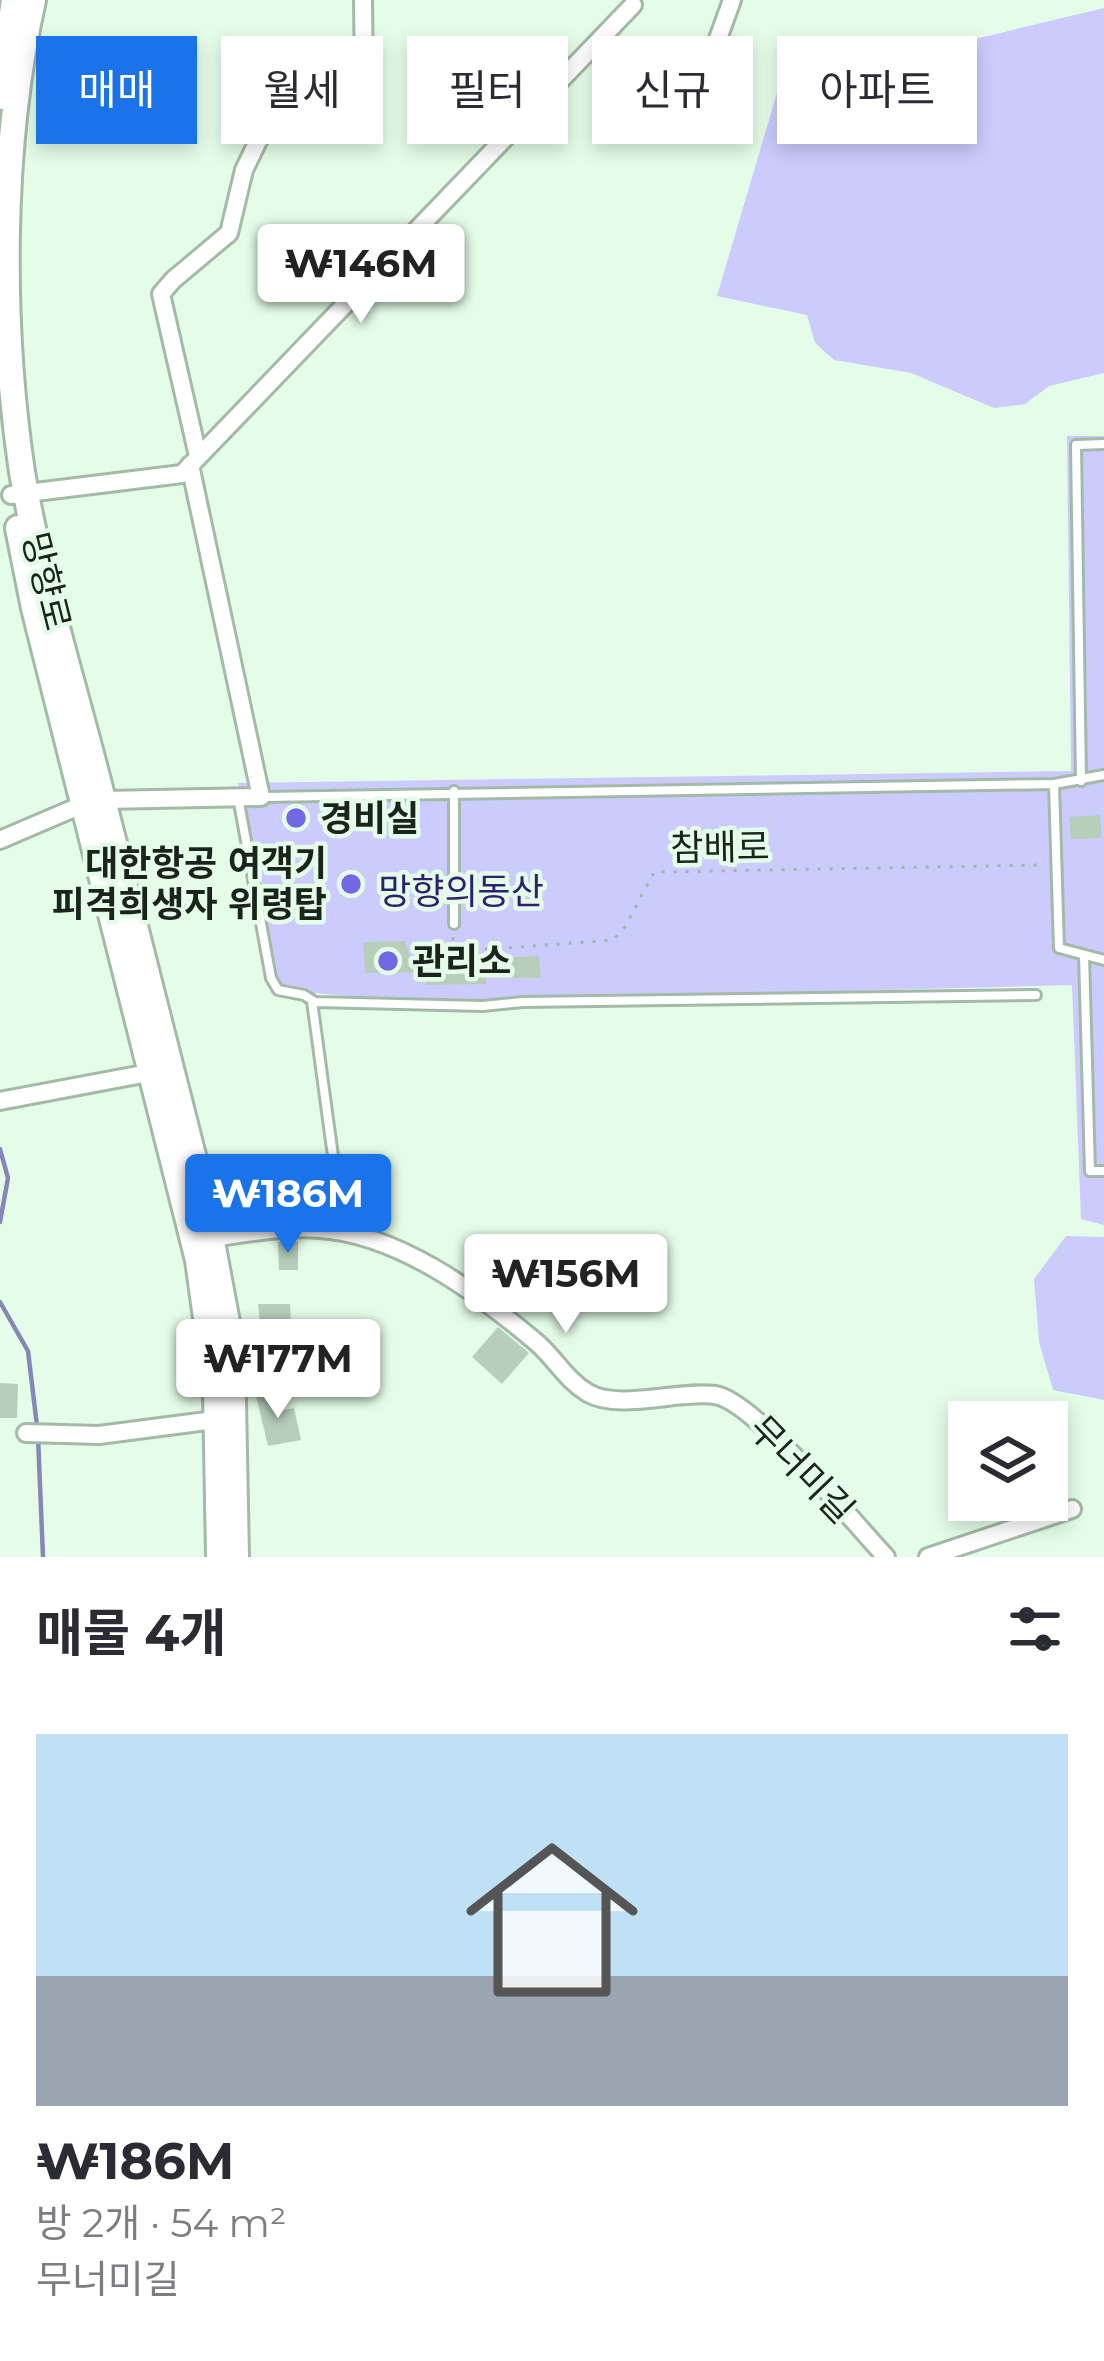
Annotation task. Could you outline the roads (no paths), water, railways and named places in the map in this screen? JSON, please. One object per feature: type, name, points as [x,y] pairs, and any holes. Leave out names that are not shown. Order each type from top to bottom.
[{"type":"main road","points":[[0,97],[14,0]]},
{"type":"main road","name":"망향로","points":[[19,494],[6,263],[14,124],[33,0]]},
{"type":"main road","name":"망향로","points":[[0,431],[232,1349],[219,1557]]},
{"type":"main road","name":"망향로","points":[[226,1419],[236,1557]]},
{"type":"street","points":[[0,840],[94,802],[261,796],[161,294],[229,233],[244,170],[273,117],[320,73],[364,80],[363,0]]},
{"type":"street","points":[[719,36],[732,0]]},
{"type":"street","points":[[19,494],[182,474],[633,5]]},
{"type":"street","points":[[0,1101],[162,1070]]},
{"type":"street","name":"무너미길","points":[[203,1239],[319,1229],[344,1234],[409,1255],[450,1280],[539,1344],[569,1379],[592,1395],[728,1399],[756,1419],[884,1554]]},
{"type":"street","points":[[26,1433],[99,1436],[226,1419]]},
{"type":"street","points":[[928,1557],[1072,1508]]},
{"type":"lane","points":[[1081,782],[1076,445],[1104,444]]},
{"type":"lane","points":[[261,796],[1054,784],[1104,775]]},
{"type":"lane","points":[[1054,784],[1059,948],[1104,961]]},
{"type":"lane","points":[[454,791],[454,924]]},
{"type":"lane","points":[[238,797],[271,978],[278,990],[311,999],[483,1006],[1036,995]]},
{"type":"lane","points":[[1084,955],[1090,1171],[1104,1171]]},
{"type":"lane","points":[[311,999],[344,1234]]},
{"type":"waterway","points":[[0,1149],[8,1178],[0,1222]]},
{"type":"waterway","points":[[0,1302],[28,1351],[37,1426]]},
{"type":"waterway","points":[[38,1437],[43,1557]]},
{"type":"place","name":"경비실","points":[[296,818]]},
{"type":"place","name":"대한항공 여객기 피격희생자 위령탑","points":[[351,884]]},
{"type":"place","name":"관리소","points":[[388,961]]},
{"type":"park label","name":"망향의동산","points":[[461,891]]}]
